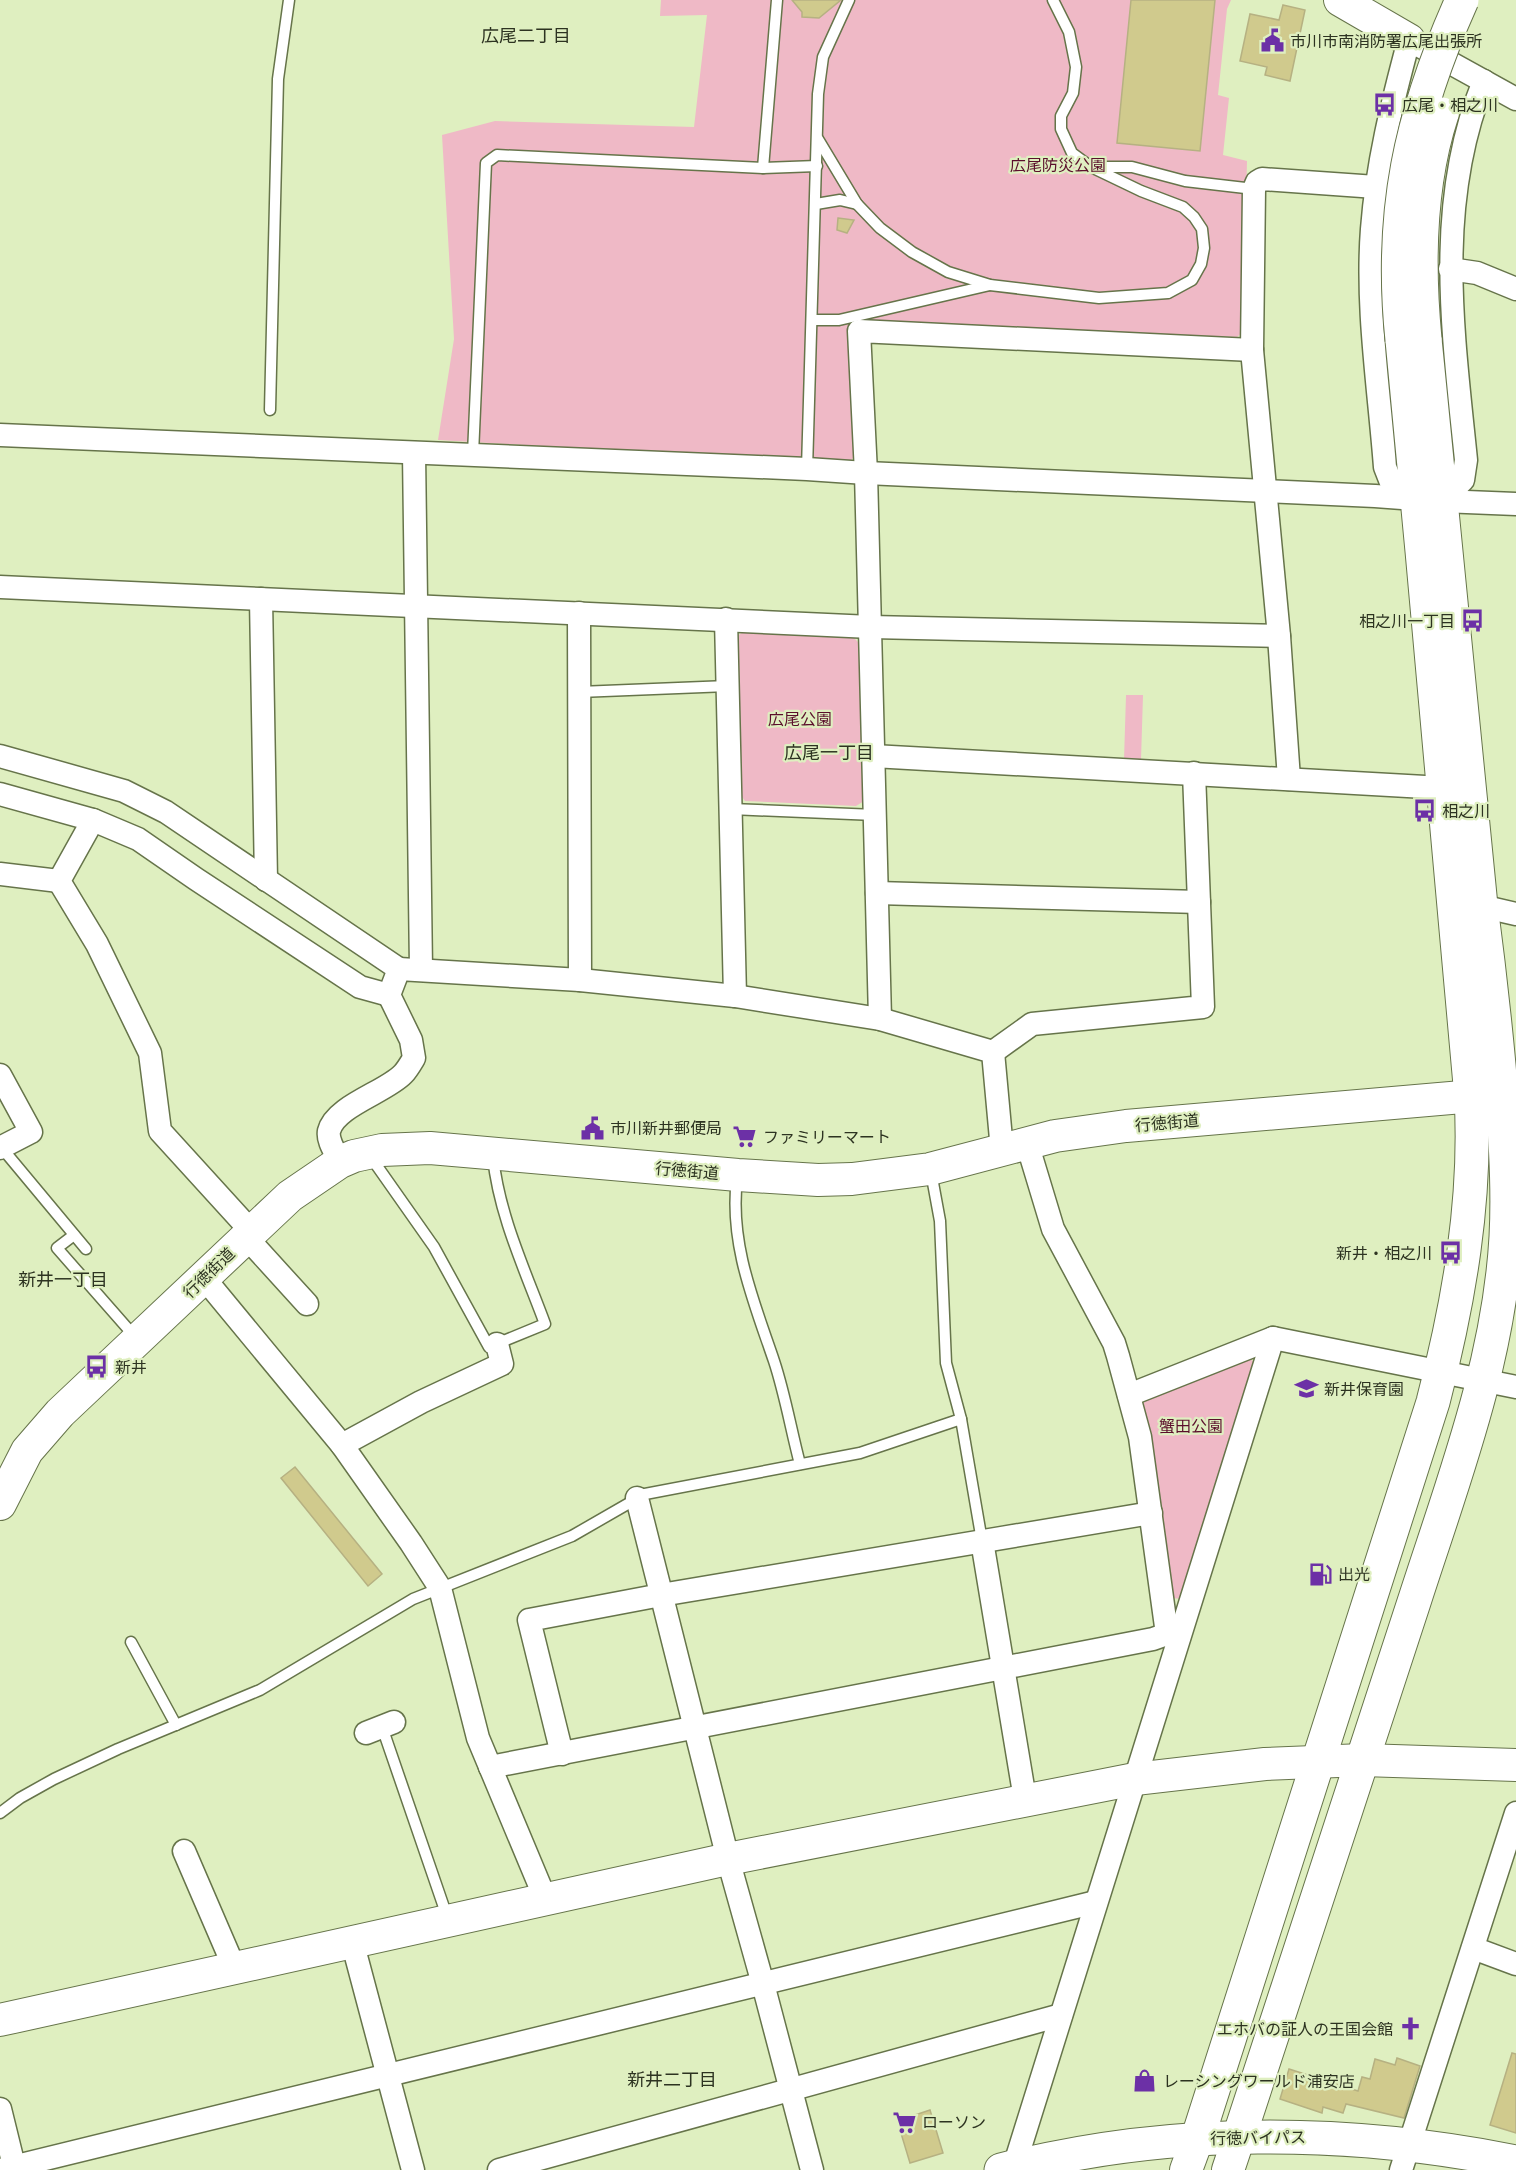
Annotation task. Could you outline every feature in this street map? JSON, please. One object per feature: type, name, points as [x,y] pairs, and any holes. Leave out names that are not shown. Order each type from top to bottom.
[{"type":"main road","points":[[1414,340],[1398,288],[1398,245],[1408,160],[1431,74],[1462,0]]},
{"type":"main road","points":[[1197,2140],[1441,1370],[1458,1289],[1467,1219],[1473,1138],[1496,1094],[1490,972],[1429,500],[1414,340],[1424,206],[1440,120],[1468,39],[1486,0]]},
{"type":"main road","points":[[1239,2137],[1471,1426],[1483,1379],[1502,1282],[1506,1237],[1505,1139],[1443,788],[1429,500]]},
{"type":"main road","name":"行徳バイパス","points":[[1009,2169],[1067,2156],[1239,2137],[1312,2137],[1405,2157],[1516,2163]]},
{"type":"street","points":[[1341,0],[1516,99]]},
{"type":"street","points":[[1409,40],[1387,128],[1376,187],[1370,290],[1385,466],[1392,485],[1429,500]]},
{"type":"street","points":[[1429,500],[1463,480],[1466,460],[1450,269],[1454,208],[1467,129],[1484,81]]},
{"type":"street","points":[[1290,779],[1252,350],[1254,189],[1257,182],[1262,179],[1376,187]]},
{"type":"street","points":[[1450,269],[1477,273],[1516,289]]},
{"type":"street","points":[[880,1019],[871,627],[860,331],[1252,350]]},
{"type":"street","points":[[0,435],[807,469],[1516,504]]},
{"type":"street","points":[[389,995],[410,969],[415,605],[414,453]]},
{"type":"street","points":[[0,587],[871,627],[1279,636]]},
{"type":"street","points":[[261,599],[266,880]]},
{"type":"street","points":[[579,614],[580,980]]},
{"type":"street","points":[[726,619],[735,996]]},
{"type":"street","points":[[0,756],[124,791],[166,812],[266,880],[410,969],[580,980],[735,996],[880,1019],[993,1052]]},
{"type":"street","points":[[873,756],[1443,788]]},
{"type":"street","points":[[993,1052],[1032,1024],[1203,1007],[1194,773]]},
{"type":"street","points":[[0,795],[93,820],[138,839],[360,987],[389,995],[411,1040],[414,1058],[403,1074],[345,1111],[334,1122],[329,1131],[329,1140],[354,1157]]},
{"type":"street","points":[[59,881],[93,820]]},
{"type":"street","points":[[0,874],[59,881]]},
{"type":"street","points":[[59,881],[97,944],[150,1053],[156,1082],[160,1131],[307,1304]]},
{"type":"street","points":[[877,893],[1199,902]]},
{"type":"street","points":[[1481,906],[1516,914]]},
{"type":"street","points":[[993,1052],[1014,1146],[1053,1229],[1114,1343],[1140,1437],[1173,1635]]},
{"type":"street","points":[[0,1075],[31,1132],[1,1148]]},
{"type":"street","name":"行徳街道","points":[[0,1504],[22,1459],[42,1431],[290,1196],[354,1157],[400,1148],[430,1148],[818,1180],[881,1176],[930,1169],[1056,1136],[1126,1126],[1496,1094]]},
{"type":"street","points":[[204,1278],[342,1445],[440,1588],[478,1738],[545,1898]]},
{"type":"street","points":[[1129,1395],[1273,1338],[1516,1386]]},
{"type":"street","points":[[1009,2169],[1061,2015],[1135,1779],[1173,1635],[1273,1338]]},
{"type":"street","points":[[342,1445],[421,1402],[502,1364],[496,1344]]},
{"type":"street","points":[[637,1498],[728,1858],[812,2170]]},
{"type":"street","points":[[562,1754],[529,1620],[661,1595],[1151,1513]]},
{"type":"street","points":[[982,1541],[1025,1799]]},
{"type":"street","points":[[490,1767],[1173,1635]]},
{"type":"street","points":[[0,2020],[728,1858],[1135,1779],[1232,1767],[1363,1760],[1516,1766]]},
{"type":"street","points":[[1405,2157],[1516,1813]]},
{"type":"street","points":[[184,1851],[234,1967]]},
{"type":"street","points":[[0,2109],[10,2169],[1096,1902]]},
{"type":"street","points":[[352,1941],[413,2170]]},
{"type":"street","points":[[1473,1947],[1516,1964]]},
{"type":"street","points":[[499,2170],[1061,2015]]},
{"type":"street","points":[[1228,2170],[1239,2137]]},
{"type":"street","points":[[1186,2170],[1197,2140]]},
{"type":"lane","points":[[270,410],[278,79],[289,0]]},
{"type":"lane","points":[[763,168],[777,0]]},
{"type":"lane","points":[[807,469],[818,94],[823,57],[849,0]]},
{"type":"lane","points":[[818,139],[857,204],[880,228],[912,252],[948,272],[990,285],[1099,298],[1168,293],[1192,280],[1201,264],[1204,248],[1202,229],[1194,217],[1183,207],[1141,191],[1091,166],[1072,153],[1061,129],[1062,116],[1073,93],[1076,67],[1069,32],[1053,0]]},
{"type":"lane","points":[[473,454],[486,163],[497,155],[763,168],[817,166]]},
{"type":"lane","points":[[1091,166],[1132,167],[1185,182],[1254,189]]},
{"type":"lane","points":[[816,204],[840,200],[857,204]]},
{"type":"lane","points":[[812,320],[839,320],[990,285]]},
{"type":"lane","points":[[579,692],[728,686]]},
{"type":"lane","points":[[731,809],[875,815]]},
{"type":"lane","points":[[1,1148],[86,1250]]},
{"type":"lane","points":[[354,1157],[434,1247],[489,1347],[545,1324],[503,1211],[495,1178],[493,1153]]},
{"type":"lane","points":[[930,1169],[940,1221],[946,1363],[961,1419],[982,1541]]},
{"type":"lane","points":[[738,1175],[734,1202],[742,1268],[775,1363],[800,1464]]},
{"type":"lane","points":[[74,1235],[57,1248],[138,1340]]},
{"type":"lane","points":[[0,1813],[20,1798],[54,1779],[260,1690],[413,1599],[572,1536],[645,1494],[860,1453],[961,1419]]},
{"type":"lane","points":[[131,1642],[176,1725]]},
{"type":"lane","points":[[381,1727],[448,1919]]},
{"type":"green space","name":"広尾防災公園","points":[[661,0],[1231,0],[1227,9],[1218,95],[1229,98],[1223,155],[1247,161],[1243,332],[1237,337],[850,322],[855,456],[847,464],[438,440],[454,339],[442,135],[495,121],[694,127],[707,15],[660,16]]},
{"type":"green space","name":"広尾公園","points":[[743,632],[854,638],[860,644],[864,801],[856,806],[745,801],[739,793],[736,637]]},
{"type":"green space","points":[[1126,695],[1143,695],[1141,760],[1124,760]]},
{"type":"green space","name":"蟹田公園","points":[[1249,1357],[1255,1364],[1182,1599],[1172,1598],[1141,1406],[1148,1398]]},
{"type":"building","points":[[792,0],[841,0],[819,18],[802,17],[802,12]]},
{"type":"building","points":[[1131,0],[1215,0],[1200,151],[1117,143]]},
{"type":"building","name":"市川市南消防署広尾出張所","points":[[1283,5],[1305,10],[1290,81],[1265,75],[1267,67],[1240,61],[1250,14],[1279,20]]},
{"type":"building","points":[[838,218],[854,220],[847,233],[837,230]]},
{"type":"building","points":[[295,1467],[382,1574],[368,1586],[281,1478]]},
{"type":"building","points":[[1512,2053],[1516,2054],[1516,2133],[1490,2125]]},
{"type":"building","points":[[1397,2058],[1420,2066],[1404,2118],[1346,2104],[1343,2113],[1323,2107],[1322,2113],[1280,2099],[1289,2069],[1358,2091],[1362,2077],[1370,2079],[1375,2059],[1395,2065]]},
{"type":"building","points":[[930,2110],[943,2153],[910,2163],[900,2130],[902,2129],[900,2120]]},
{"type":"place","name":"市川市南消防署広尾出張所","points":[[1272,41]]},
{"type":"place","name":"広尾・相之川","points":[[1384,105]]},
{"type":"place","name":"相之川一丁目","points":[[1473,621]]},
{"type":"place","name":"相之川","points":[[1424,811]]},
{"type":"place","name":"市川新井郵便局","points":[[592,1128]]},
{"type":"place","name":"ファミリーマート","points":[[745,1137]]},
{"type":"place","name":"新井・相之川","points":[[1450,1253]]},
{"type":"place","name":"新井","points":[[97,1367]]},
{"type":"place","name":"新井保育園","points":[[1306,1389]]},
{"type":"place","name":"出光","points":[[1320,1574]]},
{"type":"place","name":"エホバの証人の王国会館","points":[[1411,2029]]},
{"type":"place","name":"レーシングワールド浦安店","points":[[1145,2081]]},
{"type":"place","name":"ローソン","points":[[904,2122]]},
{"type":"district","name":"広尾二丁目","points":[[526,36]]},
{"type":"district","name":"広尾一丁目","points":[[829,753]]},
{"type":"district","name":"新井一丁目","points":[[63,1280]]},
{"type":"district","name":"新井二丁目","points":[[672,2080]]}]
